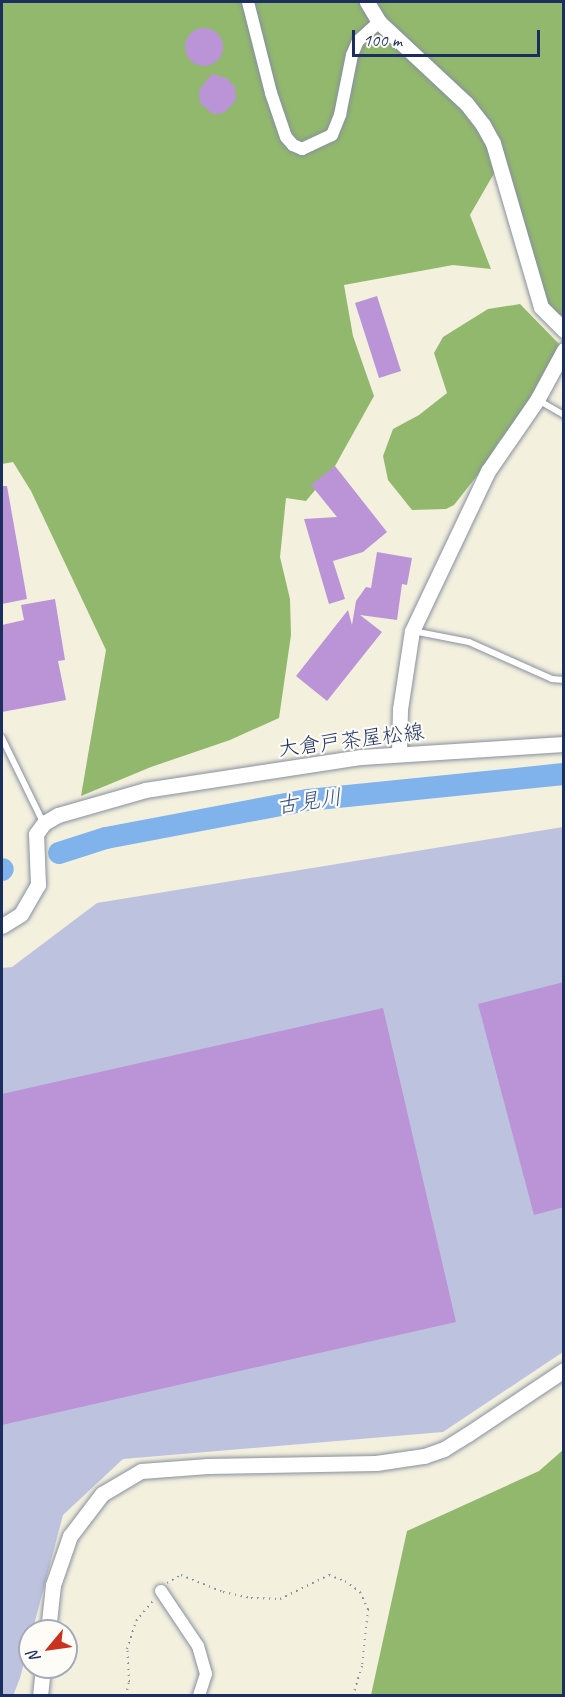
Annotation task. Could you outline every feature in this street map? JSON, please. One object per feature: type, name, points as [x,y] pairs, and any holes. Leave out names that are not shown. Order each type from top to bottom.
[{"type":"street","points":[[248,2],[286,137],[293,145],[302,149],[332,135],[340,115],[352,55],[358,41],[379,22]]},
{"type":"street","points":[[367,2],[379,22],[466,104],[483,124],[493,143],[541,307],[564,330]]},
{"type":"street","points":[[399,753],[400,709],[412,631],[488,471],[537,400],[564,350]]},
{"type":"street","name":"大倉戸茶屋松線","points":[[44,823],[57,815],[145,790],[399,753],[564,744]]},
{"type":"street","points":[[2,926],[21,914],[38,885],[36,834],[44,823]]},
{"type":"street","points":[[49,1619],[53,1585],[70,1536],[102,1494],[141,1471],[208,1466],[376,1463],[423,1456],[444,1449],[564,1370]]},
{"type":"street","points":[[161,1591],[198,1646],[206,1674],[199,1695]]},
{"type":"street","points":[[40,1695],[42,1679]]},
{"type":"lane","points":[[537,400],[564,415]]},
{"type":"lane","points":[[412,631],[470,642],[552,679],[564,680]]},
{"type":"lane","points":[[2,738],[44,823]]},
{"type":"path","points":[[126,1695],[129,1682],[127,1649],[136,1621],[168,1582],[182,1575],[224,1592],[251,1598],[280,1599],[329,1575],[345,1581],[360,1592],[368,1609],[362,1666],[354,1695]]},
{"type":"shaded area","points":[[563,827],[563,1352],[443,1432],[123,1459],[63,1515],[36,1619],[18,1619],[20,1679],[13,1696],[2,1695],[2,968],[12,967],[97,903]]},
{"type":"green space","points":[[2,2],[563,2],[563,316],[541,307],[500,163],[470,215],[491,269],[453,265],[344,285],[353,336],[374,396],[335,466],[306,501],[286,498],[280,557],[290,599],[291,635],[279,718],[230,740],[151,767],[81,796],[106,650],[31,491],[13,462],[2,464]]},
{"type":"green space","points":[[520,304],[563,348],[540,403],[500,440],[480,472],[454,505],[446,509],[412,510],[388,480],[383,456],[393,429],[419,415],[447,393],[434,353],[443,337],[488,309]]},
{"type":"green space","points":[[563,1450],[563,1695],[371,1695],[407,1531],[539,1471]]},
{"type":"building","points":[[204,28],[211,29],[217,34],[222,40],[222,54],[217,60],[211,65],[204,66],[197,65],[191,60],[186,54],[185,47],[186,40],[191,34],[197,29]]},
{"type":"building","points":[[212,74],[226,78],[235,87],[236,100],[224,113],[213,114],[200,103],[199,90]]},
{"type":"building","points":[[377,296],[401,371],[379,378],[355,303]]},
{"type":"building","points":[[335,466],[387,532],[363,552],[333,561],[345,599],[329,604],[304,519],[337,517],[311,485]]},
{"type":"building","points":[[2,486],[7,486],[27,599],[2,604]]},
{"type":"building","points":[[377,552],[412,558],[407,585],[402,584],[397,620],[360,615],[382,632],[327,701],[296,676],[348,610],[352,625],[356,601],[366,587],[371,588]]},
{"type":"building","points":[[55,599],[65,660],[58,661],[66,700],[2,712],[2,625],[24,620],[21,605]]},
{"type":"building","points":[[564,982],[564,1207],[534,1215],[478,1004]]},
{"type":"building","points":[[383,1008],[456,1322],[2,1425],[2,1094]]},
{"type":"waterway","name":"古見川","points":[[59,853],[106,838],[308,800],[564,774]]}]
